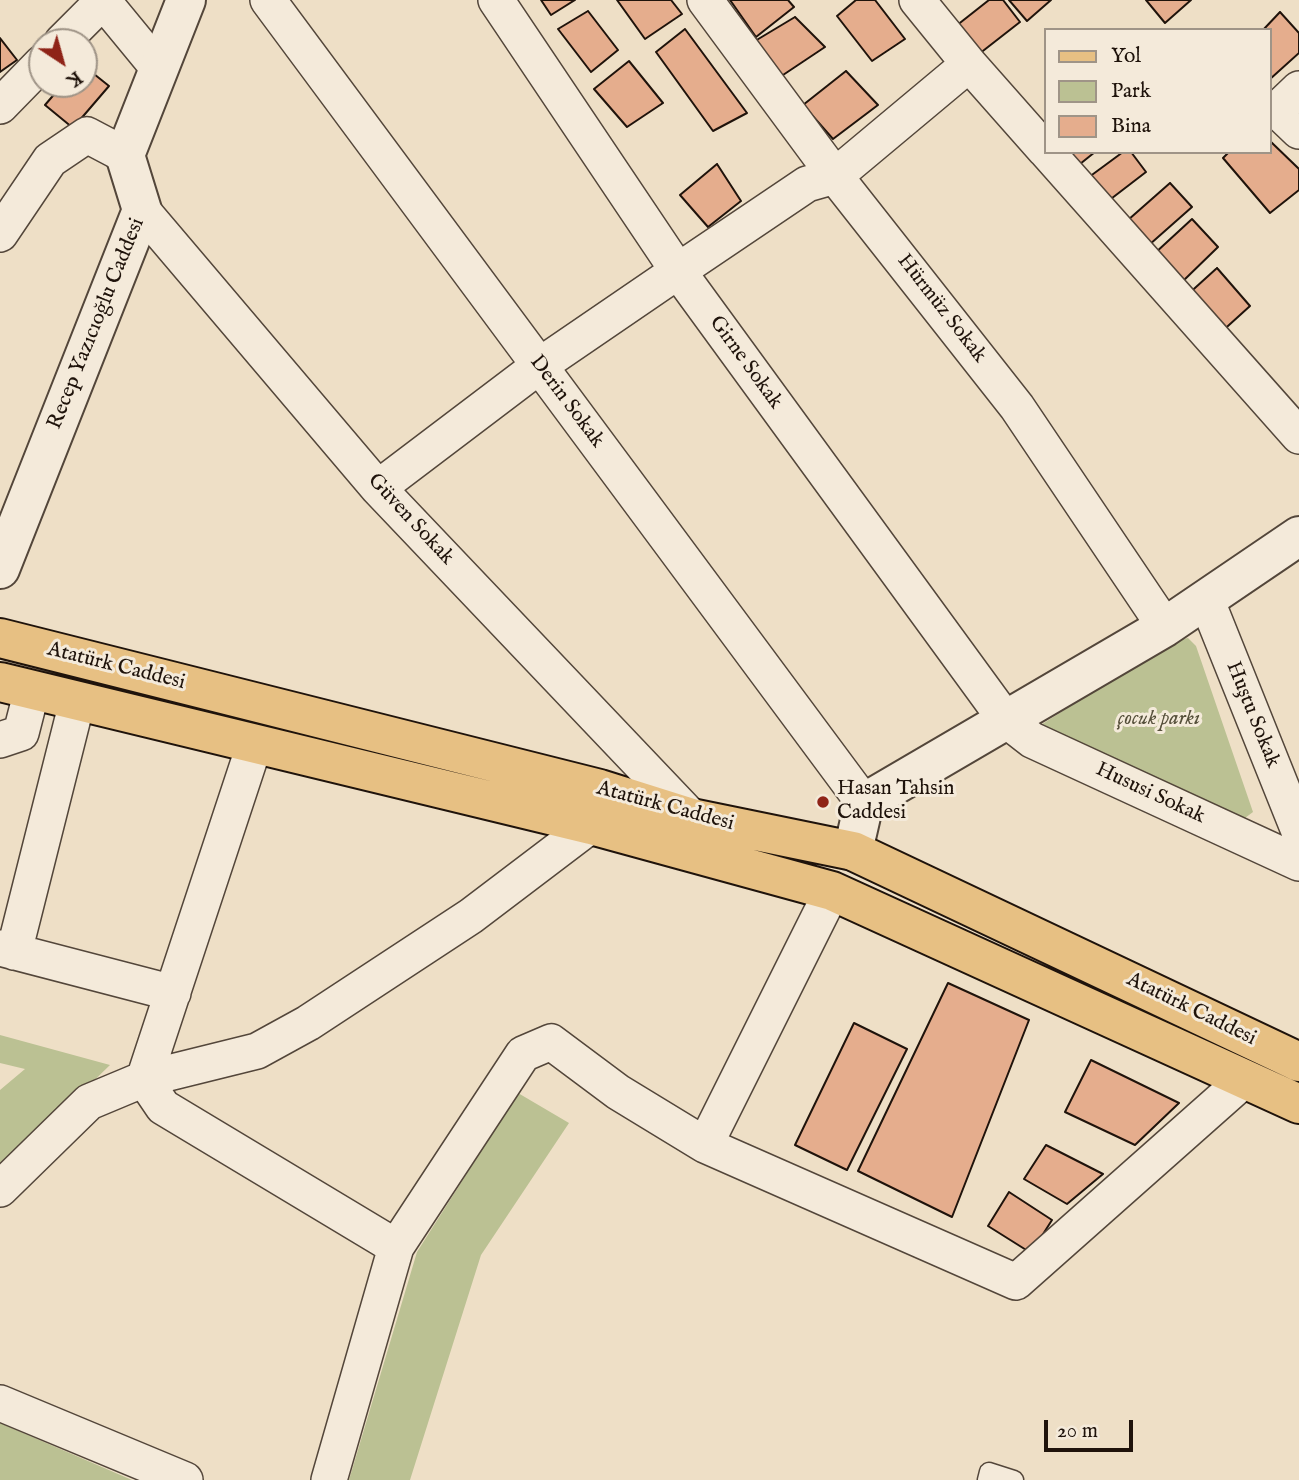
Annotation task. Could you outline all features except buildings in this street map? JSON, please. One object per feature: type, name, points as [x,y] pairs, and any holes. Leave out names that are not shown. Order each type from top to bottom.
[{"type":"main road","name":"Atatürk Caddesi","points":[[0,638],[600,789],[692,818],[853,851],[1299,1062]]},
{"type":"main road","points":[[16,686],[591,825],[832,891],[1299,1104]]},
{"type":"street","points":[[76,28],[103,0],[159,69]]},
{"type":"street","points":[[0,234],[50,160],[87,135],[125,155],[186,0]]},
{"type":"street","name":"Derin Sokak","points":[[268,0],[864,803]]},
{"type":"street","name":"Girne Sokak","points":[[496,0],[678,271],[1005,719]]},
{"type":"street","name":"Hürmüz Sokak","points":[[705,0],[835,176],[1017,407],[1165,627]]},
{"type":"street","points":[[917,0],[1044,149]]},
{"type":"street","points":[[378,488],[539,366],[678,271],[807,184],[835,176],[969,64]]},
{"type":"street","points":[[0,106],[28,77]]},
{"type":"street","points":[[1299,89],[1277,110],[1299,131]]},
{"type":"street","points":[[1049,154],[1299,436]]},
{"type":"street","name":"Recep Yazıcıoğlu Caddesi","points":[[0,569],[142,210],[125,155]]},
{"type":"street","name":"Güven Sokak","points":[[142,210],[378,488],[692,818]]},
{"type":"street","points":[[853,851],[864,803],[1165,627],[1299,536]]},
{"type":"street","name":"Huştu Sokak","points":[[1206,599],[1299,831]]},
{"type":"street","points":[[0,740],[21,733],[16,686]]},
{"type":"street","points":[[77,702],[7,950],[173,993]]},
{"type":"street","name":"Hususi Sokak","points":[[1005,719],[1032,740],[1299,863]]},
{"type":"street","points":[[144,1079],[255,743]]},
{"type":"street","points":[[0,1189],[89,1102],[144,1079],[257,1051],[308,1023],[471,916],[591,825]]},
{"type":"street","points":[[705,1145],[832,891]]},
{"type":"street","points":[[329,1480],[396,1247],[523,1054],[551,1042],[618,1092],[705,1145],[1016,1282],[1245,1079]]},
{"type":"street","points":[[144,1079],[163,1107],[396,1247]]},
{"type":"street","points":[[0,1403],[185,1480]]},
{"type":"lane","points":[[987,1480],[989,1472],[1014,1480]]},
{"type":"green space","name":"çocuk parkı","points":[[1188,638],[1196,646],[1253,812],[1245,818],[1042,735],[1036,728],[1173,641]]},
{"type":"green space","points":[[0,1035],[110,1065],[0,1172],[0,1090],[25,1069],[0,1063]]},
{"type":"green space","points":[[518,1093],[569,1123],[481,1255],[410,1480],[349,1480],[417,1252]]},
{"type":"green space","points":[[0,1423],[132,1480],[0,1480]]},
{"type":"place","name":"Hasan Tahsin Caddesi","points":[[823,802]]}]
